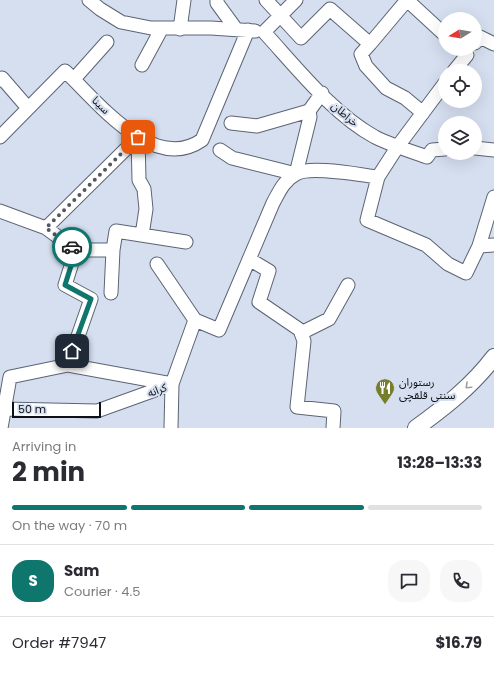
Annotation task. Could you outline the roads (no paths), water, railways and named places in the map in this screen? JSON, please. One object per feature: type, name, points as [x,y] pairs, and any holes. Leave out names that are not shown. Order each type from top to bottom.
[{"type":"main road","points":[[416,428],[481,375],[494,357]]},
{"type":"street","points":[[89,0],[121,22],[151,28],[242,29],[264,32],[296,0]]},
{"type":"street","points":[[180,29],[184,0]]},
{"type":"street","points":[[218,0],[217,3],[242,29]]},
{"type":"street","points":[[266,0],[301,38],[330,9],[370,44]]},
{"type":"street","points":[[423,113],[405,98],[386,88],[366,66],[361,54],[407,0],[438,29]]},
{"type":"street","points":[[142,65],[162,28]]},
{"type":"street","name":"سینا","points":[[74,79],[106,111],[148,144],[162,148],[179,150],[194,146],[202,140],[242,29]]},
{"type":"street","name":"خراطان","points":[[264,32],[322,93],[356,124],[376,137],[426,157],[432,150],[438,150]]},
{"type":"street","points":[[482,38],[494,44]]},
{"type":"street","points":[[0,137],[65,71],[74,79],[107,42]]},
{"type":"street","points":[[0,80],[2,78],[28,108]]},
{"type":"street","points":[[231,123],[257,126],[309,111],[322,93]]},
{"type":"street","points":[[438,93],[398,146],[378,177],[367,220],[426,245],[448,264],[466,273],[479,246],[494,197]]},
{"type":"street","points":[[296,174],[310,117],[309,111]]},
{"type":"street","points":[[46,228],[138,137]]},
{"type":"street","points":[[138,137],[139,180],[144,189],[146,209],[142,235]]},
{"type":"street","points":[[482,149],[494,150]]},
{"type":"street","points":[[220,150],[232,158],[296,174]]},
{"type":"street","points":[[157,264],[195,320],[219,330],[273,203],[284,183],[296,174],[313,170],[378,177]]},
{"type":"street","points":[[0,211],[46,228],[76,250],[113,250]]},
{"type":"street","points":[[111,293],[113,250],[116,231],[186,242]]},
{"type":"street","points":[[479,246],[494,245]]},
{"type":"street","points":[[68,365],[91,299],[65,285],[76,250]]},
{"type":"street","points":[[249,259],[269,271],[259,302],[300,330],[304,341],[297,407],[334,411],[334,428]]},
{"type":"street","points":[[301,333],[329,319],[348,284]]},
{"type":"street","points":[[171,428],[172,384],[195,320]]},
{"type":"street","name":"کرانه","points":[[68,365],[172,384],[97,411],[4,409],[10,377],[68,365]]},
{"type":"street","points":[[1,428],[4,409]]},
{"type":"place","name":"رستوران سنتی قلقچی","points":[[385,405]]}]
